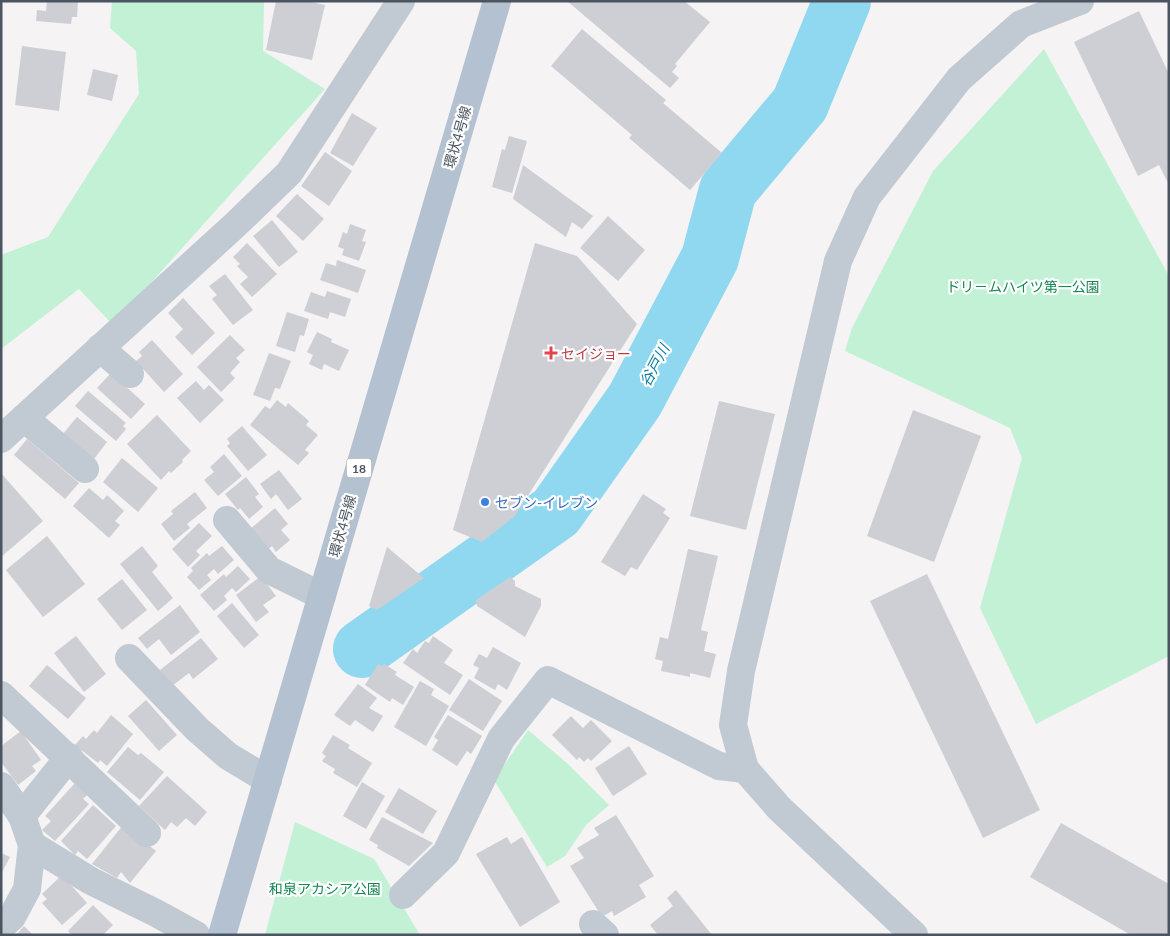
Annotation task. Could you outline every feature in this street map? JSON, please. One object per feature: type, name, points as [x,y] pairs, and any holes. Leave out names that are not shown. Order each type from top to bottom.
[{"type":"main road","name":"環状4号線","points":[[222,935],[497,1]]},
{"type":"street","points":[[1,439],[236,225],[289,173],[401,1]]},
{"type":"street","points":[[914,935],[779,808],[745,769],[733,725],[741,671],[838,262],[867,197],[959,79],[1021,24],[1080,1]]},
{"type":"street","points":[[100,348],[130,374]]},
{"type":"street","points":[[24,418],[85,469]]},
{"type":"street","points":[[227,520],[269,570],[322,596]]},
{"type":"street","points":[[129,658],[141,685],[228,756],[268,780]]},
{"type":"street","points":[[403,896],[446,853],[501,739],[548,680],[719,766],[745,769]]},
{"type":"street","points":[[1,695],[147,832]]},
{"type":"street","points":[[22,816],[69,757]]},
{"type":"street","points":[[1,786],[22,816],[32,845],[28,889],[12,917],[1,927]]},
{"type":"street","points":[[32,845],[91,880],[196,935]]},
{"type":"green space","points":[[112,1],[264,1],[263,51],[325,89],[113,325],[79,289],[1,349],[1,255],[48,237],[139,94],[136,51],[110,28]]},
{"type":"green space","name":"ドリ－ムハイツ第一公園","points":[[1044,49],[1169,276],[1169,656],[1036,724],[980,608],[1022,458],[1010,428],[845,351],[852,328],[933,171]]},
{"type":"green space","points":[[528,730],[568,764],[609,805],[586,825],[565,856],[547,867],[494,780]]},
{"type":"green space","name":"和泉アカシア公園","points":[[295,822],[374,859],[420,935],[265,935]]},
{"type":"building","points":[[47,1],[78,1],[77,17],[72,17],[71,24],[36,21],[37,10],[46,11]]},
{"type":"building","points":[[276,1],[306,1],[325,5],[312,60],[266,50]]},
{"type":"building","points":[[567,1],[684,1],[710,22],[675,64],[677,66],[672,72],[679,78],[670,88]]},
{"type":"building","points":[[1139,11],[1169,74],[1169,185],[1159,165],[1138,176],[1074,42]]},
{"type":"building","points":[[582,29],[666,100],[663,103],[722,153],[690,190],[629,138],[632,135],[551,66]]},
{"type":"building","points":[[22,46],[66,52],[59,111],[15,105]]},
{"type":"building","points":[[93,69],[118,75],[112,101],[87,95]]},
{"type":"building","points":[[352,113],[377,128],[353,166],[330,153]]},
{"type":"building","points":[[509,136],[527,141],[512,193],[492,187],[502,149],[505,150]]},
{"type":"building","points":[[325,152],[352,171],[329,206],[301,186]]},
{"type":"building","points":[[523,165],[593,216],[582,229],[572,222],[566,237],[513,199]]},
{"type":"building","points":[[297,194],[324,219],[303,241],[276,216]]},
{"type":"building","points":[[608,216],[645,250],[618,281],[580,248]]},
{"type":"building","points":[[272,220],[298,252],[279,267],[253,236]]},
{"type":"building","points":[[350,224],[366,230],[362,241],[366,242],[359,261],[342,255],[344,249],[338,247],[343,232],[347,234]]},
{"type":"building","points":[[247,243],[277,274],[252,297],[240,284],[248,277],[237,266],[240,264],[233,257]]},
{"type":"building","points":[[535,243],[577,256],[637,324],[515,516],[482,542],[453,530]]},
{"type":"building","points":[[337,260],[366,270],[358,293],[320,280],[326,263],[336,266]]},
{"type":"building","points":[[225,274],[253,310],[233,325],[212,299],[217,295],[209,286]]},
{"type":"building","points":[[327,291],[351,299],[345,317],[330,312],[328,319],[304,311],[311,292],[325,297]]},
{"type":"building","points":[[183,298],[215,333],[192,355],[175,337],[183,329],[168,313]]},
{"type":"building","points":[[287,312],[309,319],[304,336],[300,335],[295,352],[276,346]]},
{"type":"building","points":[[317,332],[332,339],[331,342],[349,350],[339,371],[324,364],[322,370],[309,364],[313,355],[307,352]]},
{"type":"building","points":[[230,335],[245,350],[236,358],[240,362],[230,373],[235,378],[221,392],[197,367]]},
{"type":"building","points":[[152,340],[183,374],[164,392],[136,361],[142,356],[139,352]]},
{"type":"building","points":[[269,353],[291,361],[280,389],[275,388],[270,401],[253,395]]},
{"type":"building","points":[[111,373],[145,404],[131,419],[97,388]]},
{"type":"building","points":[[196,381],[204,390],[209,385],[224,400],[200,423],[177,398]]},
{"type":"building","points":[[88,391],[126,423],[123,426],[126,429],[116,441],[75,406]]},
{"type":"building","points":[[277,400],[286,407],[288,403],[309,421],[306,425],[318,435],[305,450],[309,453],[298,465],[250,425],[265,406],[270,409]]},
{"type":"building","points":[[719,401],[775,414],[746,530],[690,516]]},
{"type":"building","points":[[913,410],[981,436],[934,562],[867,536]]},
{"type":"building","points":[[157,415],[191,451],[182,460],[183,462],[171,473],[169,471],[161,480],[127,444]]},
{"type":"building","points":[[77,417],[107,442],[94,459],[63,434]]},
{"type":"building","points":[[242,426],[267,455],[248,471],[227,446],[230,443],[227,439]]},
{"type":"building","points":[[27,439],[79,483],[65,499],[14,455]]},
{"type":"building","points":[[224,454],[242,476],[218,496],[204,480],[214,472],[210,467]]},
{"type":"building","points":[[122,458],[158,488],[138,512],[103,482]]},
{"type":"building","points":[[279,470],[302,499],[288,510],[276,494],[271,499],[260,484]]},
{"type":"building","points":[[1,473],[43,521],[1,557]]},
{"type":"building","points":[[246,477],[259,494],[255,497],[263,507],[249,519],[240,508],[238,510],[225,494]]},
{"type":"building","points":[[89,488],[103,500],[107,495],[124,511],[115,521],[120,525],[109,538],[73,506]]},
{"type":"building","points":[[195,492],[207,508],[187,524],[190,528],[174,541],[161,524],[173,514],[171,511]]},
{"type":"building","points":[[643,494],[666,509],[663,513],[670,518],[637,570],[631,567],[625,576],[601,562]]},
{"type":"building","points":[[275,508],[288,524],[281,530],[290,540],[276,552],[272,546],[267,550],[250,529]]},
{"type":"building","points":[[199,523],[212,536],[196,551],[200,555],[188,567],[172,549]]},
{"type":"building","points":[[47,536],[85,584],[43,617],[6,570]]},
{"type":"building","points":[[142,546],[158,566],[152,572],[173,598],[158,611],[120,564]]},
{"type":"building","points":[[222,546],[234,560],[218,574],[214,569],[207,575],[211,580],[199,590],[187,577],[193,571],[191,568],[207,553],[209,556]]},
{"type":"building","points":[[387,547],[424,578],[377,610],[369,606]]},
{"type":"building","points":[[688,549],[718,556],[701,630],[708,632],[704,651],[716,654],[710,678],[690,673],[690,677],[661,671],[663,661],[655,659],[660,637],[668,639]]},
{"type":"building","points":[[238,566],[250,579],[236,592],[232,588],[224,596],[227,600],[214,611],[200,595],[224,574],[226,577]]},
{"type":"building","points":[[927,574],[1040,810],[983,838],[870,601]]},
{"type":"building","points":[[261,576],[276,596],[263,605],[269,612],[256,622],[236,595]]},
{"type":"building","points":[[510,577],[515,581],[515,586],[541,599],[541,606],[525,637],[477,606],[476,600]]},
{"type":"building","points":[[122,579],[147,610],[122,630],[97,599]]},
{"type":"building","points":[[232,603],[259,635],[244,648],[217,616]]},
{"type":"building","points":[[180,605],[200,632],[171,655],[159,639],[147,649],[138,638]]},
{"type":"building","points":[[76,636],[106,674],[84,692],[54,653]]},
{"type":"building","points":[[433,636],[453,650],[444,663],[463,675],[450,695],[403,663],[413,649],[417,653],[425,641],[429,643]]},
{"type":"building","points":[[201,638],[218,659],[193,679],[189,673],[172,686],[160,670]]},
{"type":"building","points":[[493,647],[521,663],[507,690],[498,684],[495,690],[474,678],[479,668],[473,665],[479,654],[487,658]]},
{"type":"building","points":[[378,664],[382,666],[384,664],[397,672],[395,675],[414,687],[403,705],[392,698],[390,702],[365,685]]},
{"type":"building","points":[[47,665],[86,698],[68,719],[29,686]]},
{"type":"building","points":[[469,679],[502,701],[483,731],[449,710]]},
{"type":"building","points":[[420,681],[434,689],[431,695],[449,706],[426,746],[394,727]]},
{"type":"building","points":[[358,684],[377,698],[369,708],[383,716],[373,732],[355,720],[350,726],[334,715]]},
{"type":"building","points":[[146,700],[177,735],[159,751],[128,716]]},
{"type":"building","points":[[111,715],[133,734],[107,766],[100,760],[98,763],[75,745],[83,736],[86,739],[94,730],[97,733]]},
{"type":"building","points":[[448,715],[482,736],[471,754],[467,751],[457,766],[432,750],[438,740],[434,737]]},
{"type":"building","points":[[571,716],[583,728],[591,720],[612,741],[591,761],[588,758],[584,762],[579,757],[577,760],[552,735]]},
{"type":"building","points":[[21,731],[41,760],[32,766],[36,771],[18,785],[1,762],[1,746]]},
{"type":"building","points":[[333,735],[350,745],[348,748],[372,763],[357,787],[333,773],[335,769],[322,761],[326,756],[322,753]]},
{"type":"building","points":[[629,746],[647,774],[613,796],[595,768]]},
{"type":"building","points":[[128,747],[138,755],[141,753],[164,772],[140,800],[107,772]]},
{"type":"building","points":[[167,776],[207,812],[195,826],[186,818],[177,827],[171,822],[165,830],[139,806]]},
{"type":"building","points":[[76,782],[89,793],[83,799],[89,804],[55,841],[42,830],[51,821],[45,816]]},
{"type":"building","points":[[362,782],[385,796],[366,829],[343,816]]},
{"type":"building","points":[[399,788],[437,811],[423,834],[385,812]]},
{"type":"building","points":[[93,805],[116,826],[87,859],[78,851],[75,855],[61,841]]},
{"type":"building","points":[[616,815],[654,876],[639,885],[646,897],[614,916],[612,911],[602,917],[570,866],[584,858],[577,848],[599,835],[594,828]]},
{"type":"building","points":[[382,817],[433,843],[409,866],[377,848],[378,845],[369,840]]},
{"type":"building","points":[[1061,823],[1169,884],[1169,935],[1131,935],[1030,877]]},
{"type":"building","points":[[123,825],[156,851],[130,883],[121,872],[117,878],[92,864]]},
{"type":"building","points":[[507,837],[511,844],[522,837],[560,902],[520,927],[476,854]]},
{"type":"building","points":[[1,853],[10,857],[1,874]]},
{"type":"building","points":[[62,875],[87,903],[62,925],[42,903],[47,899],[42,894]]},
{"type":"building","points":[[676,890],[712,935],[658,935],[650,925],[673,906],[667,898]]},
{"type":"building","points":[[93,905],[113,925],[103,935],[72,935],[68,931]]},
{"type":"building","points":[[24,926],[33,935],[16,935]]},
{"type":"waterway","name":"谷戸川","points":[[362,649],[556,512],[635,400],[710,258],[728,190],[800,104],[842,1]]},
{"type":"place","name":"セイジョー","points":[[551,353]]},
{"type":"place","name":"セブン-イレブン","points":[[485,502]]}]
